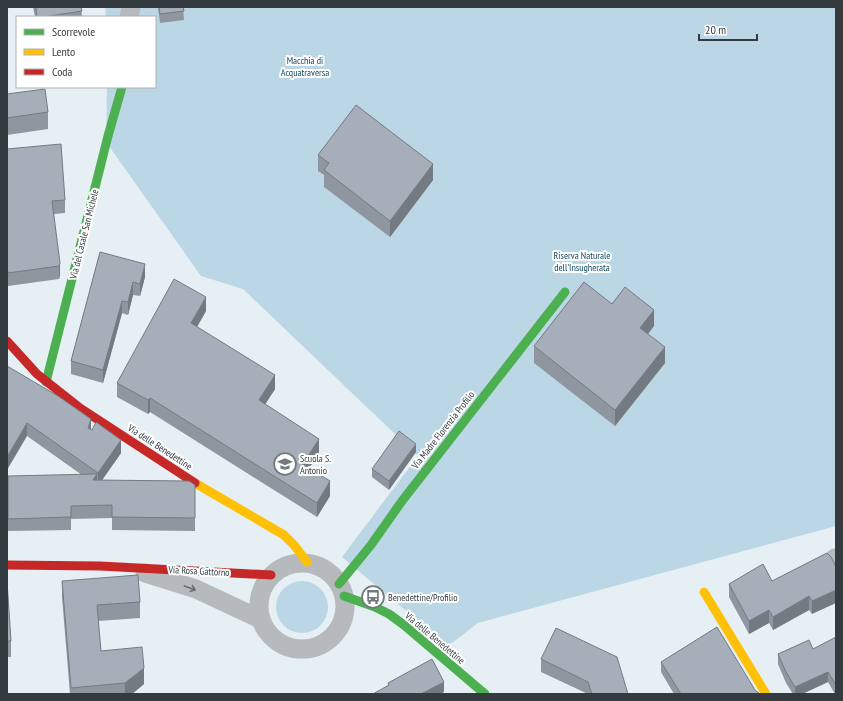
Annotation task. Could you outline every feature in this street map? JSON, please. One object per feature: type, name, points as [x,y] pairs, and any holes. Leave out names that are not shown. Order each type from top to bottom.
[{"type":"street","name":"Via del Casale San Michele","points":[[46,382],[108,136],[122,88]]},
{"type":"street","name":"Via Madre Florenzia Profilio","points":[[342,590],[402,501],[565,292]]},
{"type":"street","name":"Via delle Benedettine","points":[[7,341],[37,374],[80,408],[136,446],[197,484],[284,535],[307,562]]},
{"type":"street","points":[[307,562],[328,570],[342,590],[345,611],[340,626],[328,641],[314,647],[306,649],[292,648],[276,641],[270,635],[260,619],[259,598],[262,590],[271,575],[278,569],[292,563],[307,562]]},
{"type":"street","name":"Via Rosa Gattorno","points":[[7,565],[126,568],[271,575]]},
{"type":"street","name":"Via Rosa Gattorno","points":[[126,568],[196,589],[260,619]]},
{"type":"street","name":"Via delle Benedettine","points":[[342,590],[389,614],[404,625],[483,694]]},
{"type":"street","points":[[704,592],[766,694]]},
{"type":"green space","name":"Riserva Naturale dell'Insugherata","points":[[105,7],[836,7],[836,526],[478,623],[448,646],[342,557],[418,456],[243,289],[201,276],[106,142],[107,88],[156,88],[156,16],[106,16]]},
{"type":"green space","points":[[297,581],[307,581],[321,588],[328,602],[328,612],[321,626],[307,633],[297,633],[287,629],[280,622],[276,612],[276,602],[280,592],[287,585]]},
{"type":"building","points":[[36,7],[81,7],[82,11],[50,16],[37,16]]},
{"type":"building","points":[[159,7],[183,7],[184,11],[160,14]]},
{"type":"building","points":[[45,89],[48,112],[7,118],[7,94]]},
{"type":"building","points":[[356,105],[433,164],[390,221],[324,170],[329,163],[318,155]]},
{"type":"building","points":[[61,144],[65,200],[52,201],[60,263],[59,266],[8,273],[7,149]]},
{"type":"building","points":[[100,252],[145,264],[140,284],[133,282],[128,302],[122,301],[103,370],[71,361]]},
{"type":"building","points":[[174,279],[206,297],[191,323],[275,375],[259,400],[319,439],[303,464],[330,481],[317,503],[150,398],[148,400],[117,383]]},
{"type":"building","points":[[584,282],[612,304],[625,287],[654,310],[640,328],[665,347],[615,410],[534,346]]},
{"type":"building","points":[[7,366],[58,396],[91,419],[88,428],[92,430],[96,422],[121,440],[98,473],[27,423],[7,457]]},
{"type":"building","points":[[399,431],[416,444],[389,481],[372,469]]},
{"type":"building","points":[[97,474],[93,480],[189,481],[195,485],[195,518],[112,517],[112,505],[71,506],[71,517],[8,519],[8,476]]},
{"type":"building","points":[[827,553],[831,557],[836,567],[836,590],[812,601],[809,596],[773,617],[769,610],[749,621],[729,584],[763,564],[772,581]]},
{"type":"building","points":[[138,575],[140,602],[97,605],[101,651],[142,647],[144,668],[125,683],[71,688],[62,581]]},
{"type":"building","points":[[7,581],[11,641],[7,641]]},
{"type":"building","points":[[717,627],[755,690],[760,694],[681,694],[661,662]]},
{"type":"building","points":[[556,628],[617,657],[628,694],[592,694],[588,682],[541,659]]},
{"type":"building","points":[[836,637],[836,685],[828,672],[795,687],[778,654],[809,640],[813,649]]},
{"type":"building","points":[[432,659],[444,682],[421,694],[373,694],[389,685],[388,683]]},
{"type":"traffic: fast","points":[[46,382],[108,136],[122,88]]},
{"type":"traffic: fast","points":[[339,584],[371,545],[402,501],[565,292]]},
{"type":"traffic: fast","points":[[344,596],[375,607],[389,614],[485,694]]},
{"type":"traffic: slow","points":[[195,483],[284,535],[307,562]]},
{"type":"traffic: slow","points":[[704,592],[766,694]]},
{"type":"traffic: jam","points":[[7,341],[37,374],[80,408],[195,483]]},
{"type":"traffic: jam","points":[[7,565],[100,566],[271,575]]},
{"type":"place","name":"Scuola S. Antonio","points":[[285,464]]},
{"type":"place","name":"Benedettine/Profilio","points":[[373,597]]},
{"type":"park label","name":"Macchia di Acquatraversa","points":[[305,66]]}]
